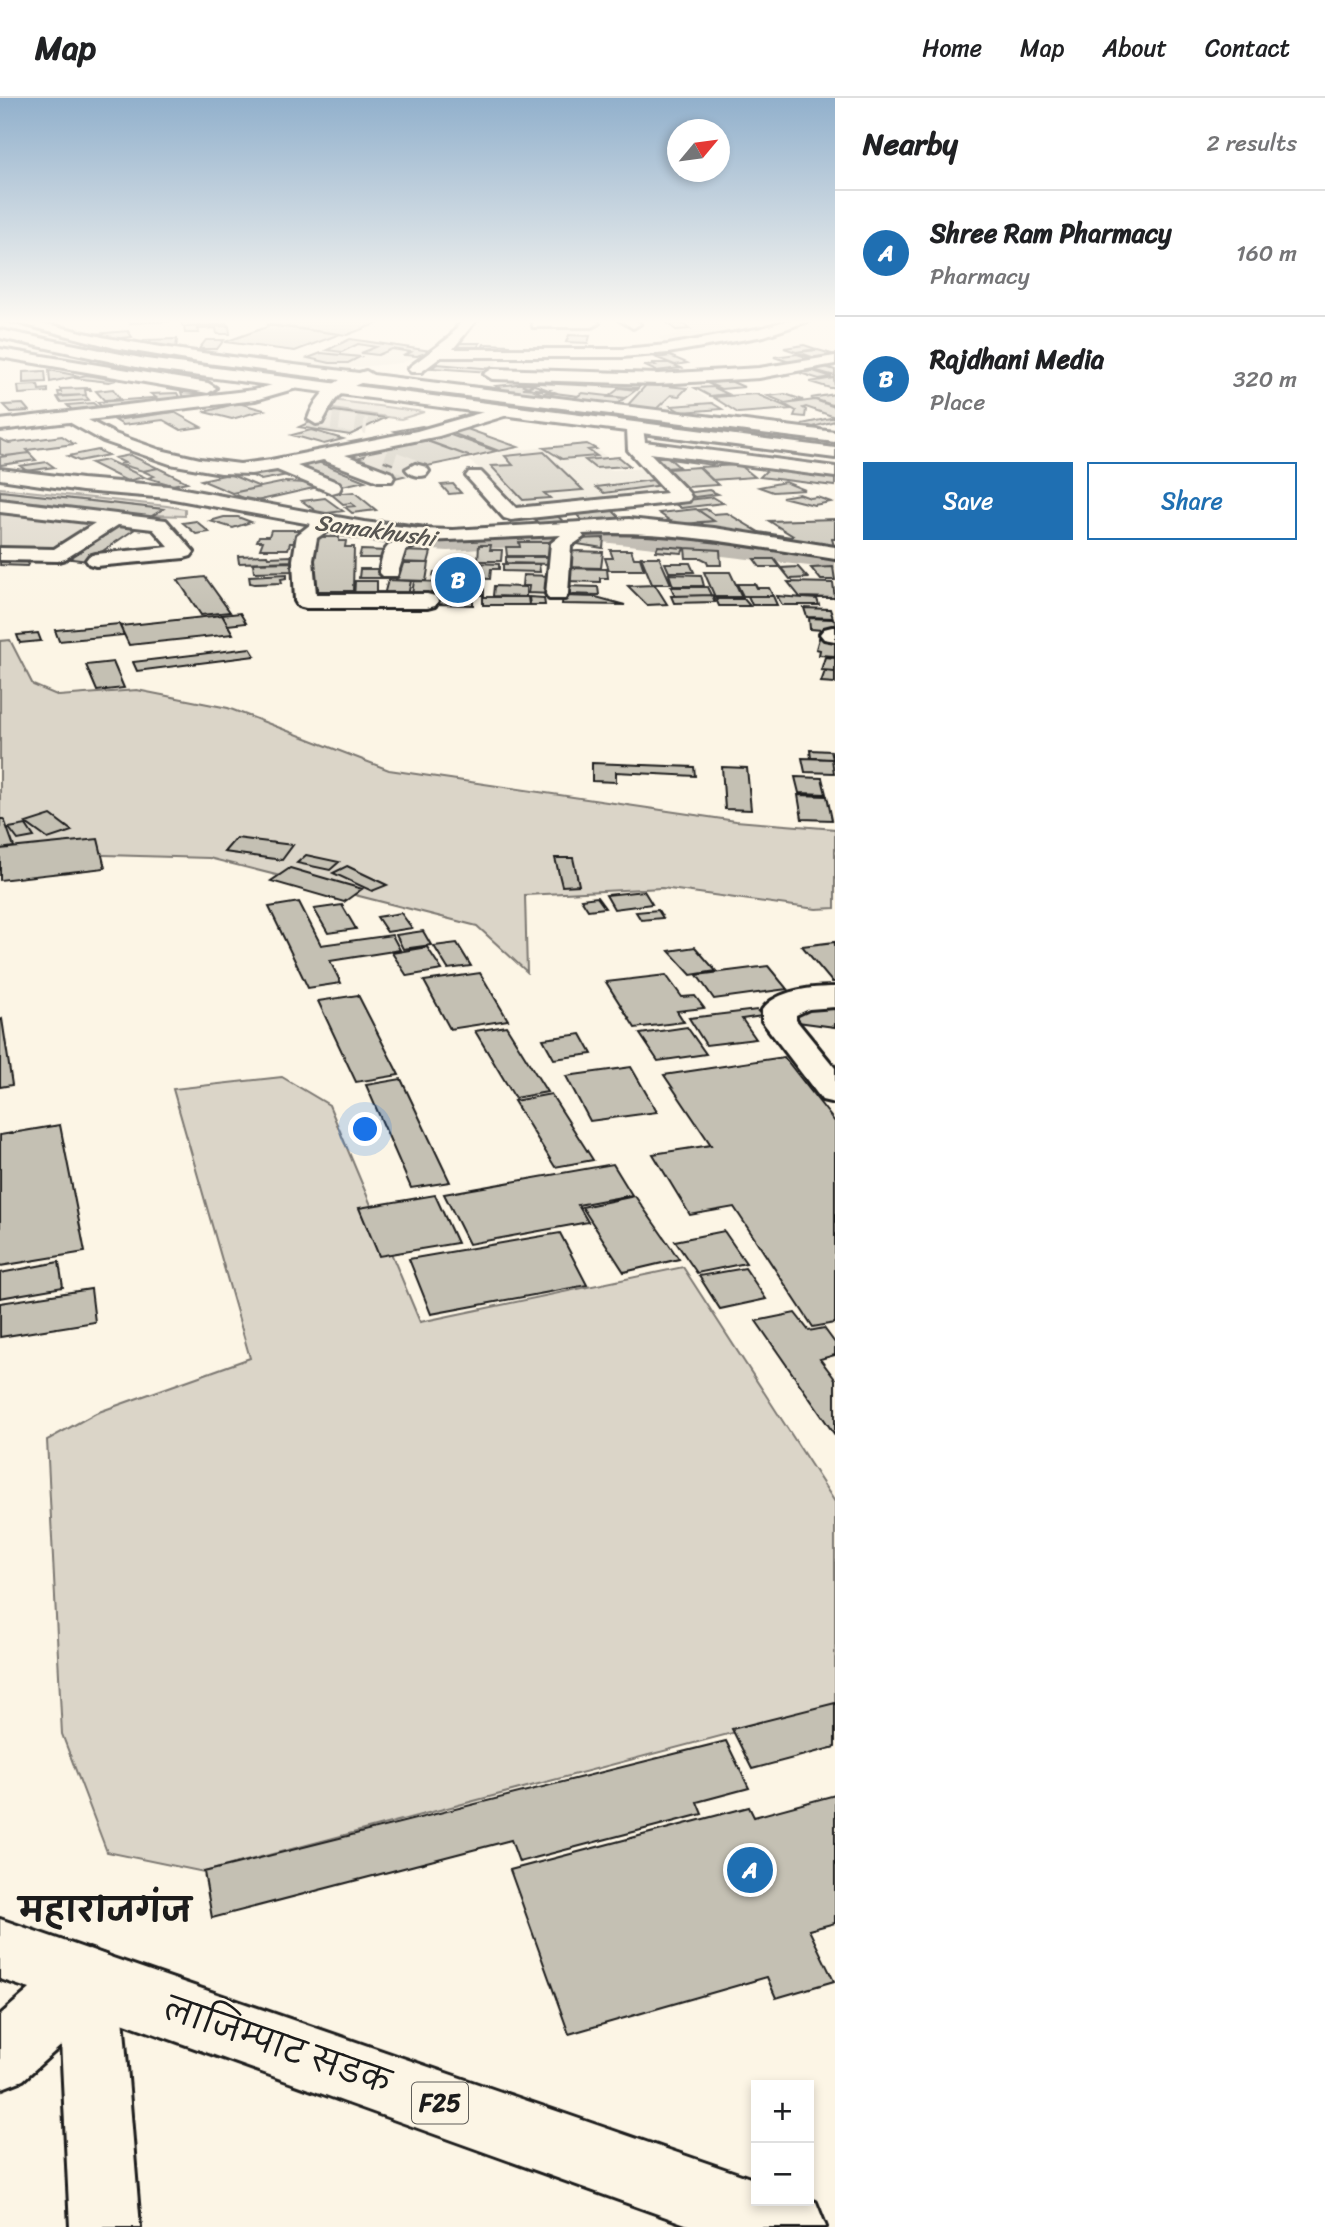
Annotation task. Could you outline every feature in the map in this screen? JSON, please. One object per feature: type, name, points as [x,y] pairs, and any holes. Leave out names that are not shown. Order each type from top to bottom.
[{"type":"main road","points":[[0,425],[70,418]]},
{"type":"main road","points":[[75,418],[102,435],[186,462],[237,469],[362,449],[465,426],[485,418]]},
{"type":"main road","points":[[408,420],[413,418]]},
{"type":"main road","points":[[542,418],[835,472]]},
{"type":"main road","points":[[681,418],[835,437]]},
{"type":"main road","points":[[636,437],[835,453]]},
{"type":"main road","points":[[475,476],[511,514],[682,497],[636,437]]},
{"type":"main road","points":[[325,454],[385,477]]},
{"type":"main road","points":[[278,464],[332,487]]},
{"type":"main road","points":[[0,474],[82,485],[168,492],[322,525]]},
{"type":"main road","points":[[0,506],[159,524],[184,552],[96,560]]},
{"type":"main road","points":[[209,508],[448,544],[629,525],[714,534],[835,553]]},
{"type":"main road","points":[[0,554],[58,555],[114,519]]},
{"type":"main road","points":[[322,525],[307,535],[303,572],[306,601],[427,601]]},
{"type":"main road","points":[[572,533],[835,563]]},
{"type":"main road","points":[[557,594],[561,543],[572,533]]},
{"type":"main road","points":[[390,572],[395,548],[416,539]]},
{"type":"main road","points":[[835,997],[818,997],[792,1003],[779,1010],[779,1021],[835,1093]]},
{"type":"main road","name":"लाजिम्पाट सडक","points":[[0,1949],[791,2227]]},
{"type":"main road","points":[[0,2057],[89,1979]]},
{"type":"main road","points":[[89,1979],[105,2227]]},
{"type":"shaded area","points":[[586,443],[612,460],[603,461],[610,470],[651,468],[678,495],[516,509],[485,473],[468,460],[501,452]]},
{"type":"shaded area","points":[[0,488],[167,506],[185,509],[185,516],[153,515],[162,509],[0,491]]},
{"type":"shaded area","points":[[0,508],[98,521],[68,545],[50,550],[0,551]]},
{"type":"shaded area","points":[[10,640],[33,685],[59,696],[137,690],[228,708],[389,770],[736,821],[835,829],[835,908],[816,909],[662,888],[525,895],[527,972],[477,926],[209,858],[0,852],[0,641]]},
{"type":"shaded area","points":[[282,1077],[329,1105],[420,1322],[683,1267],[835,1502],[835,1706],[204,1872],[107,1852],[62,1734],[47,1440],[96,1413],[250,1358],[173,1089]]},
{"type":"building","points":[[185,418],[201,427],[181,430],[163,420],[123,425],[115,420]]},
{"type":"building","points":[[318,418],[384,418],[350,435],[299,427]]},
{"type":"building","points":[[835,418],[835,421],[813,427],[802,424]]},
{"type":"building","points":[[422,426],[431,429],[403,434],[395,431]]},
{"type":"building","points":[[467,429],[518,447],[499,451],[449,432]]},
{"type":"building","points":[[311,430],[343,439],[324,444],[292,435]]},
{"type":"building","points":[[445,433],[496,451],[471,457],[420,438]]},
{"type":"building","points":[[62,436],[74,444],[27,450],[30,453],[5,456],[0,454],[0,439],[9,443]]},
{"type":"building","points":[[424,440],[471,457],[408,470],[361,452]]},
{"type":"building","points":[[587,444],[596,449],[588,450],[597,456],[562,459],[544,448]]},
{"type":"building","points":[[98,450],[108,455],[79,461],[68,456]]},
{"type":"building","points":[[646,451],[718,461],[712,465],[670,459],[679,467],[665,468]]},
{"type":"building","points":[[544,452],[583,490],[544,493],[550,498],[523,500],[491,466],[513,465],[505,456]]},
{"type":"building","points":[[29,453],[36,460],[0,465],[0,457]]},
{"type":"building","points":[[130,455],[158,468],[143,471],[119,464],[125,463],[115,458]]},
{"type":"building","points":[[368,455],[416,473],[395,478],[348,460]]},
{"type":"building","points":[[619,457],[630,466],[595,468],[585,460]]},
{"type":"building","points":[[107,460],[144,477],[127,481],[91,463]]},
{"type":"building","points":[[313,460],[365,481],[342,486],[291,464]]},
{"type":"building","points":[[47,462],[54,467],[27,471],[20,466]]},
{"type":"building","points":[[740,465],[755,477],[712,480],[699,467]]},
{"type":"building","points":[[269,467],[287,475],[261,480],[244,472]]},
{"type":"building","points":[[699,467],[718,485],[686,487],[668,469]]},
{"type":"building","points":[[158,468],[187,482],[172,485],[148,478],[154,476],[143,471]]},
{"type":"building","points":[[769,468],[835,476],[835,486],[760,477]]},
{"type":"building","points":[[229,474],[260,487],[232,493],[201,480]]},
{"type":"building","points":[[653,480],[663,485],[604,493],[596,487]]},
{"type":"building","points":[[285,482],[308,483],[318,487],[252,502],[232,493]]},
{"type":"building","points":[[785,482],[805,490],[773,492],[759,487]]},
{"type":"building","points":[[453,484],[461,493],[449,494],[441,485]]},
{"type":"building","points":[[709,490],[718,494],[695,497],[686,493]]},
{"type":"building","points":[[0,491],[163,509],[147,519],[0,503]]},
{"type":"building","points":[[354,492],[376,510],[352,513],[345,507],[355,506],[351,503],[343,504],[331,494]]},
{"type":"building","points":[[799,494],[831,502],[814,505],[782,497]]},
{"type":"building","points":[[713,497],[723,503],[681,508],[672,502]]},
{"type":"building","points":[[325,498],[343,511],[320,514],[302,501]]},
{"type":"building","points":[[610,508],[624,522],[587,525],[573,511]]},
{"type":"building","points":[[696,509],[714,521],[676,525],[659,513]]},
{"type":"building","points":[[706,509],[713,514],[727,513],[759,532],[791,537],[787,542],[711,531],[700,522],[714,521],[698,510]]},
{"type":"building","points":[[554,513],[565,523],[542,525],[528,516]]},
{"type":"building","points":[[238,517],[251,522],[233,528],[210,521]]},
{"type":"building","points":[[835,519],[835,539],[832,539],[835,549],[787,542],[793,536],[769,521]]},
{"type":"building","points":[[380,520],[426,526],[419,532],[372,526]]},
{"type":"building","points":[[196,521],[209,532],[196,534],[183,523]]},
{"type":"building","points":[[115,524],[138,527],[88,561],[64,558]]},
{"type":"building","points":[[271,530],[299,530],[296,543],[290,543],[288,549],[260,549],[263,541],[257,541],[259,536],[269,536]]},
{"type":"building","points":[[318,537],[339,537],[339,541],[346,541],[345,547],[354,547],[353,591],[318,591],[318,588],[311,588]]},
{"type":"building","points":[[604,538],[603,548],[577,544],[577,539]]},
{"type":"building","points":[[519,542],[552,542],[555,556],[507,556],[506,547],[520,547]]},
{"type":"building","points":[[479,545],[491,545],[490,550],[502,550],[501,561],[478,561]]},
{"type":"building","points":[[658,546],[684,548],[682,553],[656,551]]},
{"type":"building","points":[[685,548],[720,550],[721,565],[708,565],[707,561],[701,558],[686,558]]},
{"type":"building","points":[[361,550],[388,551],[386,558],[359,558]]},
{"type":"building","points":[[610,550],[631,550],[634,558],[640,558],[644,570],[609,570],[605,558],[613,558]]},
{"type":"building","points":[[400,551],[431,552],[428,563],[397,562]]},
{"type":"building","points":[[567,552],[603,552],[601,568],[565,567]]},
{"type":"building","points":[[238,556],[292,556],[293,561],[239,563]]},
{"type":"building","points":[[0,557],[32,557],[27,566],[0,565]]},
{"type":"building","points":[[506,557],[553,557],[553,564],[506,563]]},
{"type":"building","points":[[641,557],[659,557],[671,584],[652,584]]},
{"type":"building","points":[[754,559],[774,559],[780,567],[760,567]]},
{"type":"building","points":[[291,562],[292,571],[254,572],[253,563]]},
{"type":"building","points":[[399,563],[429,563],[426,581],[396,580]]},
{"type":"building","points":[[473,563],[499,564],[499,569],[491,569],[490,579],[473,578]]},
{"type":"building","points":[[665,563],[690,563],[694,572],[669,572]]},
{"type":"building","points":[[503,564],[539,564],[540,572],[503,571]]},
{"type":"building","points":[[798,567],[808,578],[790,579],[781,568]]},
{"type":"building","points":[[833,567],[835,580],[821,580],[811,568]]},
{"type":"building","points":[[565,568],[607,569],[608,578],[600,578],[600,582],[565,581]]},
{"type":"building","points":[[360,569],[386,569],[385,578],[359,578]]},
{"type":"building","points":[[434,572],[468,572],[469,576],[433,576]]},
{"type":"building","points":[[704,572],[730,572],[742,597],[715,597]]},
{"type":"building","points":[[287,574],[287,578],[281,579],[282,583],[250,583],[249,576]]},
{"type":"building","points":[[669,574],[701,575],[704,586],[673,586]]},
{"type":"building","points":[[523,575],[553,576],[552,594],[528,593],[529,586],[522,586]]},
{"type":"building","points":[[205,577],[230,612],[201,615],[178,580]]},
{"type":"building","points":[[388,580],[411,581],[408,596],[384,595]]},
{"type":"building","points":[[355,581],[377,581],[377,599],[354,599]]},
{"type":"building","points":[[414,581],[452,582],[451,595],[412,594]]},
{"type":"building","points":[[788,582],[833,583],[835,598],[800,597]]},
{"type":"building","points":[[737,584],[755,584],[757,588],[769,588],[773,596],[743,596]]},
{"type":"building","points":[[655,585],[667,604],[647,605],[628,586]]},
{"type":"building","points":[[494,586],[526,587],[526,597],[493,596]]},
{"type":"building","points":[[564,586],[598,587],[599,595],[564,594]]},
{"type":"building","points":[[671,587],[707,587],[711,595],[675,596]]},
{"type":"building","points":[[454,588],[484,589],[484,595],[453,595]]},
{"type":"building","points":[[712,595],[715,602],[674,603],[671,596]]},
{"type":"building","points":[[563,596],[596,597],[625,605],[562,604]]},
{"type":"building","points":[[748,596],[773,596],[777,605],[752,605]]},
{"type":"building","points":[[777,596],[817,599],[819,605],[782,605]]},
{"type":"building","points":[[473,597],[473,605],[435,604],[435,598]]},
{"type":"building","points":[[483,597],[528,597],[529,605],[483,605]]},
{"type":"building","points":[[529,597],[544,598],[545,605],[530,605]]},
{"type":"building","points":[[716,599],[744,599],[750,606],[719,606]]},
{"type":"building","points":[[804,608],[830,609],[833,618],[807,617]]},
{"type":"building","points":[[240,613],[246,623],[228,625],[222,615]]},
{"type":"building","points":[[222,615],[233,634],[129,645],[120,626]]},
{"type":"building","points":[[809,618],[832,619],[835,621],[835,631],[810,629]]},
{"type":"building","points":[[119,624],[124,635],[59,641],[55,630]]},
{"type":"building","points":[[38,633],[41,641],[20,643],[17,635]]},
{"type":"building","points":[[819,638],[835,640],[835,656],[819,655],[820,650],[816,649]]},
{"type":"building","points":[[250,648],[255,656],[137,671],[133,662]]},
{"type":"building","points":[[825,657],[835,658],[835,671],[821,670]]},
{"type":"building","points":[[113,662],[124,688],[97,691],[86,665]]},
{"type":"building","points":[[825,671],[835,672],[835,683],[821,682]]},
{"type":"building","points":[[810,750],[831,751],[833,759],[811,758]]},
{"type":"building","points":[[802,758],[832,759],[834,773],[805,772]]},
{"type":"building","points":[[592,763],[694,767],[695,776],[616,772],[616,782],[592,781]]},
{"type":"building","points":[[722,767],[747,768],[751,810],[725,809]]},
{"type":"building","points":[[795,777],[822,778],[826,794],[799,793]]},
{"type":"building","points":[[798,795],[827,796],[832,820],[802,819]]},
{"type":"building","points":[[51,815],[72,831],[48,839],[26,823]]},
{"type":"building","points":[[0,819],[4,819],[14,847],[0,849]]},
{"type":"building","points":[[26,825],[34,837],[18,840],[9,828]]},
{"type":"building","points":[[236,838],[293,845],[282,860],[224,852]]},
{"type":"building","points":[[98,839],[105,868],[0,880],[0,849]]},
{"type":"building","points":[[306,855],[339,862],[330,870],[297,863]]},
{"type":"building","points":[[555,858],[573,858],[579,885],[562,886]]},
{"type":"building","points":[[347,866],[387,885],[372,891],[333,873]]},
{"type":"building","points":[[290,868],[362,889],[344,902],[271,881]]},
{"type":"building","points":[[644,891],[652,904],[614,909],[606,895]]},
{"type":"building","points":[[597,897],[605,908],[588,910],[581,899]]},
{"type":"building","points":[[299,902],[321,945],[392,935],[400,950],[330,961],[341,983],[308,988],[269,907]]},
{"type":"building","points":[[342,905],[356,929],[328,933],[314,909]]},
{"type":"building","points":[[658,910],[663,918],[641,920],[636,912]]},
{"type":"building","points":[[401,913],[412,928],[387,932],[377,917]]},
{"type":"building","points":[[423,931],[431,945],[403,949],[396,935]]},
{"type":"building","points":[[835,942],[835,982],[832,982],[802,946]]},
{"type":"building","points":[[457,943],[471,966],[448,969],[434,946]]},
{"type":"building","points":[[427,947],[442,970],[407,976],[392,953]]},
{"type":"building","points":[[695,947],[716,971],[691,975],[669,951]]},
{"type":"building","points":[[768,966],[787,989],[714,999],[697,975]]},
{"type":"building","points":[[480,973],[508,1020],[450,1029],[424,981]]},
{"type":"building","points":[[666,975],[682,997],[695,996],[704,1008],[677,1011],[684,1022],[635,1028],[606,982]]},
{"type":"building","points":[[358,995],[399,1075],[356,1082],[318,1001]]},
{"type":"building","points":[[806,1004],[835,1008],[835,1027],[790,1021]]},
{"type":"building","points":[[757,1010],[762,1016],[742,1019],[756,1039],[706,1045],[689,1018]]},
{"type":"building","points":[[2,1019],[12,1085],[0,1087],[0,1020]]},
{"type":"building","points":[[506,1026],[547,1092],[515,1098],[475,1031]]},
{"type":"building","points":[[687,1027],[706,1054],[658,1061],[640,1034]]},
{"type":"building","points":[[581,1034],[592,1054],[554,1059],[543,1039]]},
{"type":"building","points":[[784,1057],[835,1122],[835,1323],[813,1327],[734,1207],[690,1215],[653,1154],[711,1145],[664,1075]]},
{"type":"building","points":[[631,1067],[657,1112],[590,1121],[566,1076]]},
{"type":"building","points":[[401,1079],[450,1182],[411,1188],[366,1085]]},
{"type":"building","points":[[551,1094],[593,1160],[555,1167],[514,1101]]},
{"type":"building","points":[[60,1125],[85,1252],[0,1266],[0,1135]]},
{"type":"building","points":[[613,1164],[632,1195],[578,1205],[588,1222],[469,1244],[444,1194]]},
{"type":"building","points":[[435,1195],[457,1243],[379,1256],[359,1208]]},
{"type":"building","points":[[635,1196],[679,1259],[624,1272],[582,1207]]},
{"type":"building","points":[[724,1231],[746,1263],[697,1273],[675,1241]]},
{"type":"building","points":[[560,1233],[587,1285],[431,1314],[409,1259]]},
{"type":"building","points":[[59,1262],[63,1287],[0,1298],[0,1273]]},
{"type":"building","points":[[745,1268],[766,1299],[720,1309],[699,1276]]},
{"type":"building","points":[[91,1289],[95,1322],[0,1337],[0,1303]]},
{"type":"building","points":[[795,1313],[809,1331],[824,1328],[835,1343],[835,1355],[820,1359],[835,1379],[835,1435],[756,1321]]},
{"type":"building","points":[[835,1703],[835,1747],[752,1769],[732,1729]]},
{"type":"building","points":[[726,1741],[749,1788],[697,1802],[702,1814],[519,1862],[511,1840],[212,1918],[204,1872]]},
{"type":"building","points":[[835,1795],[835,1923],[809,1930],[834,1981],[776,1998],[767,1977],[569,2034],[510,1870],[749,1807],[754,1817]]},
{"type":"waterway","name":"Samakhushi","points":[[343,529],[448,541],[602,532],[835,559]]},
{"type":"tunnel","points":[[316,419],[367,426]]},
{"type":"tunnel","points":[[367,451],[415,469]]},
{"type":"place","name":"Rajdhani Media","points":[[458,580]]},
{"type":"place","name":"Shree Ram Pharmacy","points":[[750,1870]]},
{"type":"district","name":"महाराजगंज","points":[[105,1909]]}]
